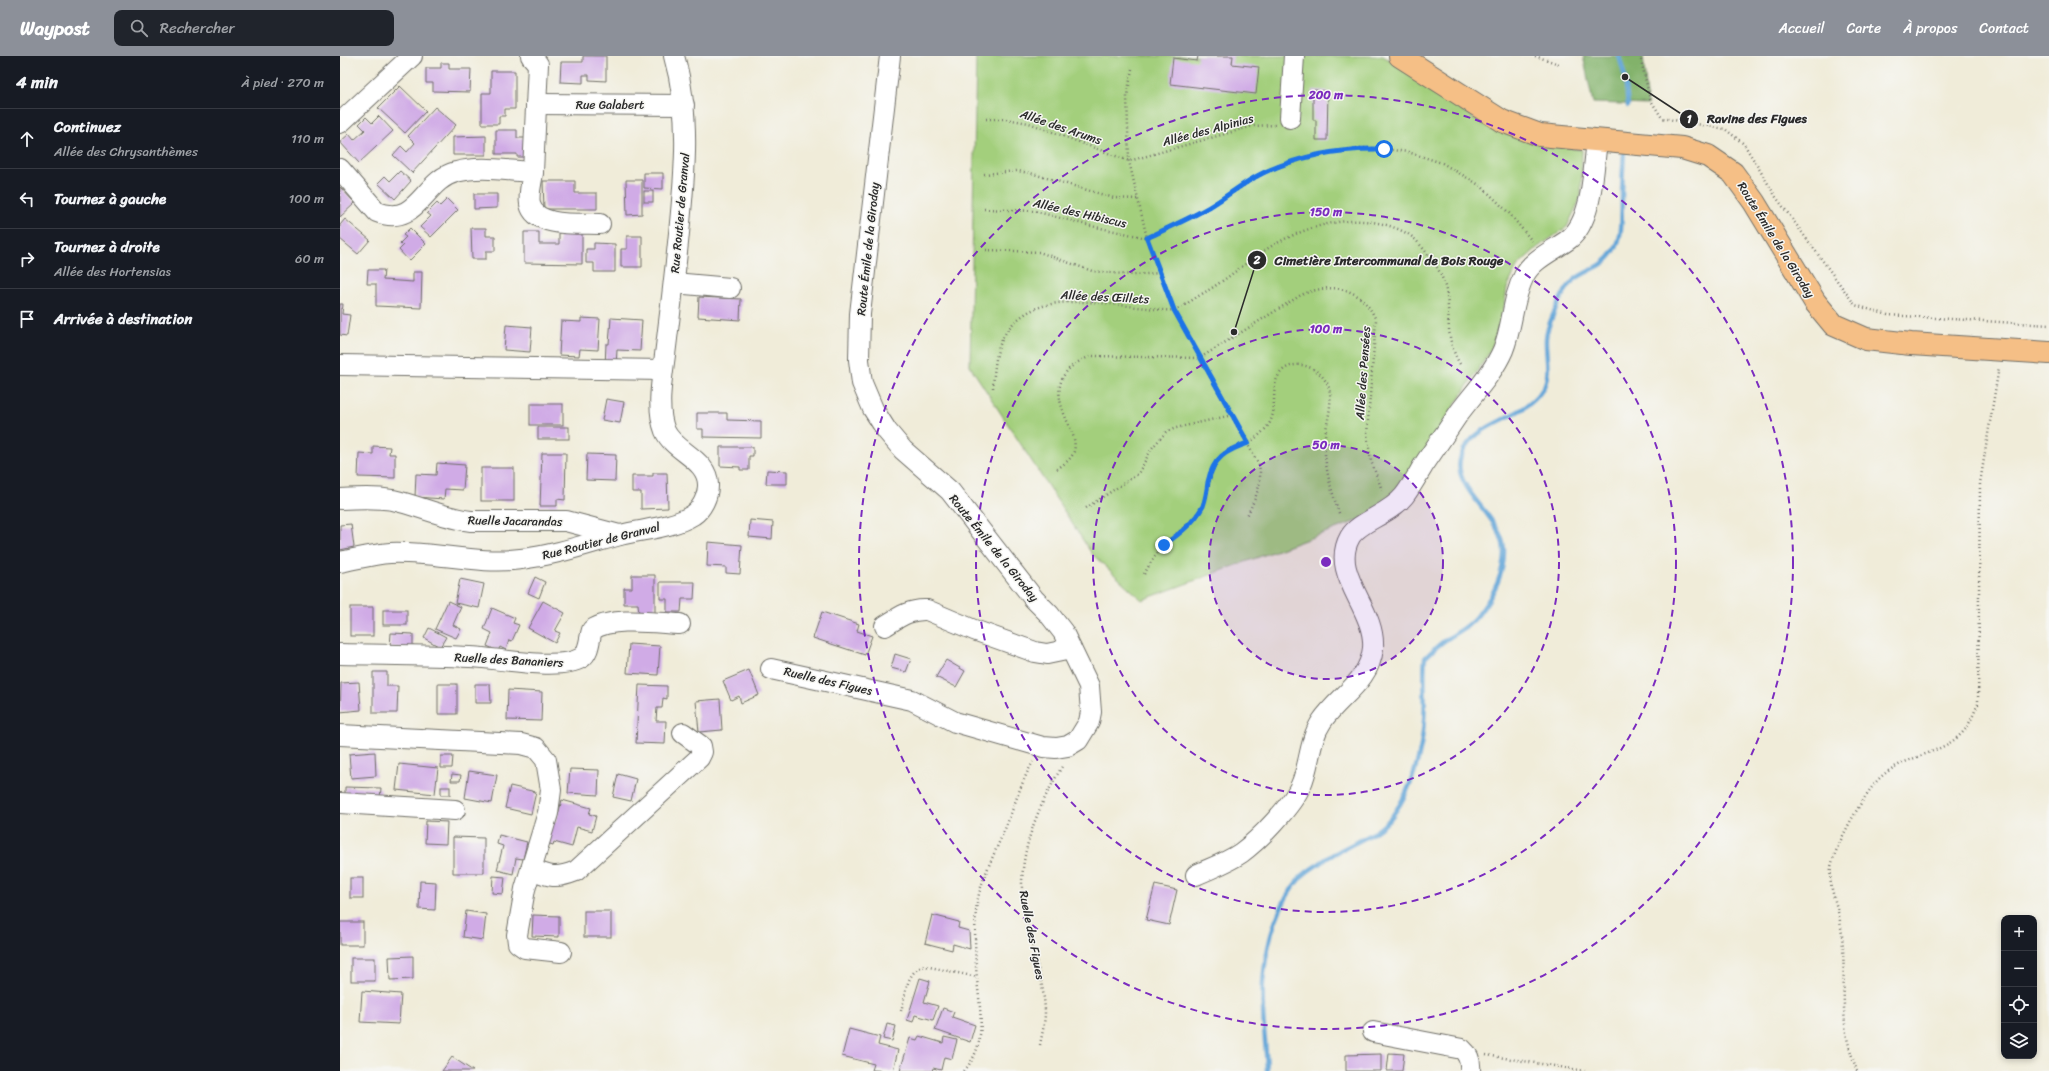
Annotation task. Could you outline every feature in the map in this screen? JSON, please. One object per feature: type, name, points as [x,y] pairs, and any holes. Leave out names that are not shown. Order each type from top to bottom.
[{"type":"main road","name":"Route Émile de la Giroday","points":[[1400,56],[1502,121],[1540,135],[1682,148],[1708,156],[1733,173],[1754,202],[1815,302],[1834,325],[1866,339],[1911,344],[2049,353]]},
{"type":"street","points":[[340,123],[412,56]]},
{"type":"street","name":"Rue Routier de Granval","points":[[340,562],[391,553],[497,560],[520,560],[565,552],[619,535],[674,524],[695,514],[705,501],[708,484],[705,472],[698,463],[669,439],[665,432],[661,411],[663,370],[674,283],[686,149],[684,105],[674,56]]},
{"type":"street","name":"Route Émile de la Giroday","points":[[890,56],[860,314],[859,360],[862,383],[873,409],[887,431],[903,450],[950,491],[1034,599],[1057,623],[1071,649]]},
{"type":"street","points":[[1290,118],[1294,56]]},
{"type":"street","points":[[537,59],[533,172],[529,202],[532,210],[537,217],[550,221],[600,224]]},
{"type":"street","name":"Rue Galabert","points":[[536,104],[684,105]]},
{"type":"street","points":[[1196,875],[1240,854],[1262,835],[1280,814],[1300,787],[1313,741],[1320,724],[1333,706],[1364,676],[1370,663],[1373,648],[1372,632],[1366,611],[1348,577],[1344,561],[1345,547],[1351,534],[1366,523],[1390,510],[1403,497],[1460,413],[1497,363],[1504,349],[1517,293],[1525,273],[1540,259],[1571,238],[1581,227],[1587,211],[1597,141]]},
{"type":"street","points":[[340,169],[377,212],[394,216],[411,210],[439,180],[454,172],[472,169],[533,172]]},
{"type":"street","points":[[674,283],[730,288]]},
{"type":"street","points":[[340,365],[663,370]]},
{"type":"street","name":"Ruelle Jacarandas","points":[[340,499],[368,498],[392,500],[458,519],[471,521],[566,521],[619,535]]},
{"type":"street","points":[[885,626],[906,613],[919,609],[927,610],[967,627],[1035,652],[1047,654],[1071,649]]},
{"type":"street","name":"Ruelle des Bananiers","points":[[340,654],[471,657],[569,663],[583,657],[588,649],[592,630],[599,626],[618,622],[680,624]]},
{"type":"street","name":"Ruelle des Figues","points":[[771,669],[912,700],[955,722],[1043,747],[1056,748],[1068,746],[1078,740],[1089,722],[1091,699],[1089,686],[1071,649]]},
{"type":"street","points":[[531,869],[548,876],[561,877],[576,871],[699,758],[702,752],[701,746],[683,733]]},
{"type":"street","points":[[340,735],[521,744],[536,748],[546,760],[551,790],[548,813],[525,889],[518,928],[518,943],[525,948],[561,952]]},
{"type":"street","points":[[340,803],[455,810]]},
{"type":"street","points":[[1373,1032],[1462,1049],[1468,1063]]},
{"type":"path","points":[[1535,56],[1559,64]]},
{"type":"path","points":[[1640,56],[1650,99],[1662,118],[1725,129],[1744,144],[1776,197],[1856,305],[1888,316],[2049,325]]},
{"type":"path","points":[[1132,69],[1127,96],[1129,161],[1147,238],[1174,310],[1259,465],[1261,476],[1260,486],[1247,516]]},
{"type":"path","name":"Allée des Alpinias","points":[[1129,161],[1253,126],[1282,125],[1290,118]]},
{"type":"path","name":"Allée des Arums","points":[[986,119],[1006,119],[1029,123],[1129,161]]},
{"type":"path","points":[[1147,238],[1205,210],[1263,173],[1319,154],[1361,148],[1408,152],[1442,163],[1481,186],[1509,213],[1532,241]]},
{"type":"path","points":[[984,174],[1002,172],[1030,173],[1114,198],[1138,199]]},
{"type":"path","name":"Allée des Hibiscus","points":[[984,209],[1034,211],[1090,226],[1147,238]]},
{"type":"path","points":[[1174,310],[1220,283],[1278,242],[1311,227],[1351,220],[1382,223],[1409,235],[1423,247],[1434,262],[1444,283],[1449,340],[1453,353],[1460,364]]},
{"type":"path","points":[[986,250],[1039,252],[1092,271],[1134,275],[1160,273]]},
{"type":"path","name":"Allée des Pensées","points":[[1200,358],[1301,295],[1317,288],[1334,287],[1348,291],[1362,299],[1372,310],[1376,320],[1367,434],[1371,461],[1382,490]]},
{"type":"path","name":"Allée des Œillets","points":[[993,388],[995,356],[1007,330],[1023,315],[1039,306],[1060,302],[1174,310]]},
{"type":"path","points":[[1857,1071],[1845,1025],[1845,961],[1840,920],[1830,879],[1831,866],[1854,814],[1878,780],[1897,766],[1949,744],[1960,735],[1970,722],[1978,704],[1980,483],[2002,350]]},
{"type":"path","points":[[1058,469],[1070,459],[1074,452],[1074,436],[1062,408],[1060,386],[1063,376],[1070,366],[1079,360],[1092,356],[1200,358]]},
{"type":"path","points":[[1144,574],[1164,545],[1188,526],[1198,514],[1203,504],[1210,474],[1222,454],[1248,443],[1269,424],[1273,414],[1275,383],[1278,375],[1284,369],[1292,366],[1302,365],[1312,367],[1327,381],[1330,394],[1325,436],[1325,466],[1340,516]]},
{"type":"path","points":[[1086,508],[1138,474],[1152,448],[1166,432],[1176,428],[1232,415]]},
{"type":"path","points":[[964,1071],[973,1061],[978,1048],[981,1032],[982,1016],[977,977],[976,916],[980,892],[1030,768],[1043,747]]},
{"type":"path","name":"Ruelle des Figues","points":[[1040,1045],[1045,1013],[1044,997],[1022,891],[1023,866],[1030,833],[1049,788],[1063,764]]},
{"type":"path","points":[[901,1011],[911,973],[917,968],[925,966],[977,977]]},
{"type":"path","points":[[1468,1063],[1486,1055],[1585,1071]]},
{"type":"green space","points":[[976,56],[1383,56],[1407,70],[1473,118],[1541,143],[1582,150],[1581,197],[1567,227],[1538,247],[1518,265],[1507,288],[1503,314],[1491,350],[1399,490],[1362,519],[1142,600],[1092,554],[970,366]]},
{"type":"green space","points":[[1583,56],[1643,56],[1648,105],[1593,103]]},
{"type":"building","points":[[583,56],[606,56],[606,81],[589,80],[589,75],[583,75],[583,83],[560,82],[561,62],[583,62]]},
{"type":"building","points":[[1198,56],[1233,56],[1232,64],[1259,67],[1256,94],[1170,84],[1173,58],[1197,61]]},
{"type":"building","points":[[441,63],[449,63],[449,69],[471,69],[470,92],[433,91],[433,83],[426,83],[426,68],[441,68]]},
{"type":"building","points":[[491,71],[515,71],[515,109],[505,109],[505,116],[499,116],[499,124],[482,124],[482,93],[491,93]]},
{"type":"building","points":[[400,86],[426,111],[405,133],[378,108]]},
{"type":"building","points":[[1313,90],[1328,91],[1327,140],[1316,140],[1316,120],[1313,120]]},
{"type":"building","points":[[435,107],[456,125],[412,173],[393,155],[401,146],[407,152],[415,143],[408,136]]},
{"type":"building","points":[[379,116],[393,131],[359,163],[340,142],[349,134],[354,140],[365,130],[359,124],[366,117],[372,123]]},
{"type":"building","points":[[496,130],[517,130],[517,138],[526,138],[526,157],[517,157],[517,154],[496,154]]},
{"type":"building","points":[[486,136],[486,155],[453,155],[453,137]]},
{"type":"building","points":[[400,171],[411,181],[395,199],[378,183],[385,176],[390,181]]},
{"type":"building","points":[[644,173],[663,173],[663,189],[644,188]]},
{"type":"building","points":[[626,180],[642,180],[642,214],[627,215]]},
{"type":"building","points":[[543,181],[575,181],[575,193],[597,193],[597,209],[544,209]]},
{"type":"building","points":[[340,187],[355,203],[340,217]]},
{"type":"building","points":[[644,191],[653,191],[653,202],[644,202]]},
{"type":"building","points":[[474,194],[497,194],[497,208],[474,209]]},
{"type":"building","points":[[447,199],[458,210],[431,237],[420,227],[431,216],[427,213],[437,203],[440,206]]},
{"type":"building","points":[[345,219],[370,240],[358,254],[340,239],[340,225]]},
{"type":"building","points":[[410,228],[426,244],[409,261],[399,250],[403,246],[400,243],[406,237],[403,235]]},
{"type":"building","points":[[471,228],[486,228],[486,236],[495,236],[495,251],[486,251],[486,259],[472,259]]},
{"type":"building","points":[[524,232],[539,232],[539,244],[559,244],[559,232],[582,232],[582,264],[524,263]]},
{"type":"building","points":[[627,236],[642,236],[642,267],[621,267],[621,249],[627,249]]},
{"type":"building","points":[[594,243],[615,244],[615,272],[594,272],[594,263],[586,263],[586,249],[594,249]]},
{"type":"building","points":[[368,270],[384,270],[383,280],[413,282],[413,272],[422,272],[421,308],[376,306],[376,284],[367,284]]},
{"type":"building","points":[[699,297],[741,299],[740,320],[698,317]]},
{"type":"building","points":[[340,304],[343,304],[342,314],[350,315],[347,336],[340,335]]},
{"type":"building","points":[[581,318],[600,319],[598,350],[580,349],[579,356],[559,355],[561,321],[581,322]]},
{"type":"building","points":[[611,318],[642,320],[640,351],[617,350],[616,366],[605,366],[606,344],[609,344]]},
{"type":"building","points":[[506,325],[532,327],[530,352],[504,350]]},
{"type":"building","points":[[606,399],[624,402],[620,423],[602,420]]},
{"type":"building","points":[[530,404],[563,404],[563,425],[530,425]]},
{"type":"building","points":[[697,413],[727,413],[727,420],[761,421],[761,438],[703,437],[703,429],[697,429]]},
{"type":"building","points":[[538,427],[569,427],[569,439],[538,439]]},
{"type":"building","points":[[373,446],[390,447],[389,454],[395,454],[395,478],[358,477],[359,453],[373,454]]},
{"type":"building","points":[[720,447],[753,447],[753,456],[749,456],[749,470],[740,470],[740,467],[720,466]]},
{"type":"building","points":[[542,453],[566,453],[565,500],[557,499],[557,506],[540,506]]},
{"type":"building","points":[[587,454],[616,455],[615,481],[586,480]]},
{"type":"building","points":[[437,463],[465,465],[463,490],[445,489],[444,499],[415,497],[416,474],[436,475]]},
{"type":"building","points":[[481,468],[514,468],[514,501],[481,501]]},
{"type":"building","points":[[767,470],[787,471],[787,484],[766,484]]},
{"type":"building","points":[[653,473],[667,473],[668,508],[641,509],[641,492],[632,492],[632,476],[653,476]]},
{"type":"building","points":[[750,520],[773,522],[772,539],[749,537]]},
{"type":"building","points":[[351,524],[354,547],[340,550],[340,525]]},
{"type":"building","points":[[708,542],[742,545],[740,574],[726,573],[726,567],[707,566]]},
{"type":"building","points":[[632,575],[655,575],[655,614],[639,614],[638,604],[624,604],[624,588],[632,588]]},
{"type":"building","points":[[535,577],[545,582],[539,598],[528,593]]},
{"type":"building","points":[[460,579],[484,584],[479,608],[455,603]]},
{"type":"building","points":[[660,582],[695,582],[694,599],[682,599],[681,612],[667,612],[667,599],[660,599]]},
{"type":"building","points":[[448,601],[461,607],[453,625],[461,629],[456,638],[435,629]]},
{"type":"building","points":[[543,601],[565,613],[555,631],[560,633],[555,643],[528,628]]},
{"type":"building","points":[[350,607],[373,607],[373,636],[350,636]]},
{"type":"building","points":[[492,608],[515,618],[513,623],[519,625],[512,641],[509,640],[506,650],[500,647],[498,651],[487,646],[492,633],[484,629]]},
{"type":"building","points":[[383,610],[407,610],[407,625],[383,625]]},
{"type":"building","points":[[822,612],[859,624],[857,631],[872,636],[865,655],[813,638]]},
{"type":"building","points":[[429,628],[446,637],[440,647],[424,638]]},
{"type":"building","points":[[391,633],[413,634],[413,648],[390,647]]},
{"type":"building","points":[[629,644],[660,646],[658,675],[627,673]]},
{"type":"building","points":[[895,654],[911,659],[906,672],[891,668]]},
{"type":"building","points":[[946,660],[965,671],[956,687],[936,677]]},
{"type":"building","points":[[749,670],[759,695],[741,703],[739,696],[731,700],[723,681]]},
{"type":"building","points":[[373,672],[387,672],[387,686],[398,686],[397,713],[373,713]]},
{"type":"building","points":[[359,682],[361,710],[340,712],[341,683]]},
{"type":"building","points":[[438,684],[457,684],[457,714],[438,714]]},
{"type":"building","points":[[475,684],[490,684],[491,703],[475,703]]},
{"type":"building","points":[[639,685],[667,686],[667,699],[663,698],[662,708],[657,708],[656,721],[666,721],[665,744],[636,743]]},
{"type":"building","points":[[508,690],[542,692],[541,721],[507,720]]},
{"type":"building","points":[[720,699],[722,730],[699,732],[696,701]]},
{"type":"building","points":[[375,752],[376,776],[351,778],[349,754]]},
{"type":"building","points":[[441,756],[453,756],[452,768],[441,768]]},
{"type":"building","points":[[399,764],[438,768],[435,794],[396,790]]},
{"type":"building","points":[[570,769],[599,770],[598,795],[568,793]]},
{"type":"building","points":[[469,771],[497,775],[492,803],[465,798]]},
{"type":"building","points":[[452,774],[461,775],[460,781],[451,781]]},
{"type":"building","points":[[618,774],[636,779],[631,801],[613,797]]},
{"type":"building","points":[[510,786],[536,792],[531,814],[505,808]]},
{"type":"building","points":[[345,787],[381,788],[380,799],[345,798]]},
{"type":"building","points":[[441,787],[450,787],[450,795],[441,795]]},
{"type":"building","points":[[562,800],[591,808],[589,814],[596,816],[592,831],[577,827],[572,847],[554,842],[553,845],[544,842],[550,820],[556,822]]},
{"type":"building","points":[[426,821],[447,822],[446,844],[425,843]]},
{"type":"building","points":[[499,835],[527,842],[523,859],[516,858],[513,874],[497,870],[503,846],[497,844]]},
{"type":"building","points":[[453,837],[484,838],[484,873],[453,873]]},
{"type":"building","points":[[493,876],[505,877],[503,894],[492,893]]},
{"type":"building","points":[[350,878],[363,878],[363,898],[350,898]]},
{"type":"building","points":[[420,881],[436,882],[435,910],[419,909]]},
{"type":"building","points":[[1155,885],[1177,890],[1169,925],[1146,920]]},
{"type":"building","points":[[466,911],[486,914],[483,940],[463,937]]},
{"type":"building","points":[[584,911],[611,911],[611,937],[584,937]]},
{"type":"building","points":[[533,915],[559,916],[559,937],[532,936]]},
{"type":"building","points":[[932,915],[959,922],[958,928],[969,931],[970,949],[953,944],[952,950],[925,943]]},
{"type":"building","points":[[340,922],[363,922],[363,945],[340,945]]},
{"type":"building","points":[[413,956],[413,979],[390,980],[389,957]]},
{"type":"building","points":[[351,958],[375,958],[375,981],[351,981]]},
{"type":"building","points":[[920,978],[930,981],[924,1002],[938,1006],[933,1020],[915,1015],[913,1022],[907,1020]]},
{"type":"building","points":[[362,991],[401,994],[399,1024],[360,1022]]},
{"type":"building","points":[[943,1008],[954,1012],[952,1017],[975,1025],[970,1042],[935,1030]]},
{"type":"building","points":[[887,1024],[896,1026],[892,1041],[883,1039]]},
{"type":"building","points":[[849,1029],[880,1037],[878,1045],[898,1050],[893,1071],[872,1070],[874,1064],[842,1056]]},
{"type":"building","points":[[919,1036],[943,1043],[944,1037],[957,1040],[952,1059],[944,1057],[941,1070],[933,1068],[932,1071],[900,1071],[910,1038],[917,1040]]},
{"type":"building","points":[[1389,1053],[1404,1054],[1402,1071],[1387,1071]]},
{"type":"building","points":[[1381,1054],[1381,1071],[1346,1071],[1346,1055]]},
{"type":"building","points":[[452,1057],[473,1071],[442,1071]]},
{"type":"waterway","points":[[1619,56],[1625,77],[1628,106]]},
{"type":"waterway","points":[[1267,1071],[1263,1016],[1264,969],[1270,941],[1279,913],[1292,888],[1301,877],[1331,855],[1370,835],[1387,823],[1406,794],[1415,770],[1423,733],[1425,713],[1425,658],[1444,641],[1465,628],[1474,620],[1488,601],[1502,569],[1504,552],[1502,539],[1496,527],[1463,480],[1459,468],[1461,456],[1468,444],[1477,435],[1488,427],[1523,408],[1534,400],[1542,390],[1547,378],[1546,335],[1559,301],[1574,280],[1605,262],[1610,257],[1617,245],[1621,232],[1624,153]]},
{"type":"place","name":"Ravine des Figues","points":[[1625,77]]},
{"type":"place","name":"Cimetière Intercommunal de Bois Rouge","points":[[1234,332]]},
{"type":"route","points":[[1164,545],[1188,526],[1198,514],[1206,495],[1210,474],[1222,454],[1248,443],[1174,310],[1147,238],[1205,210],[1232,191],[1263,173],[1289,163],[1319,154],[1361,148],[1384,149]]}]
